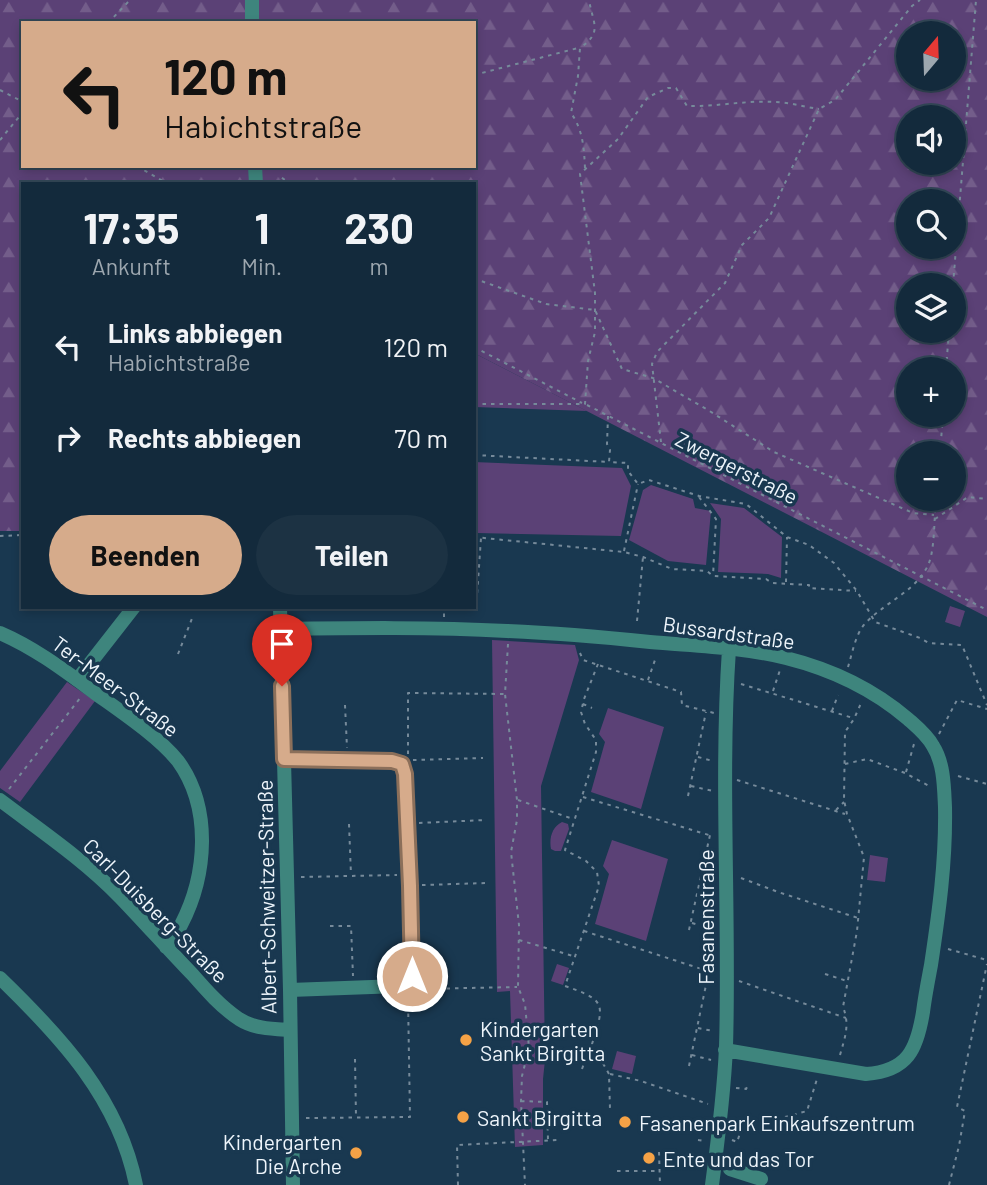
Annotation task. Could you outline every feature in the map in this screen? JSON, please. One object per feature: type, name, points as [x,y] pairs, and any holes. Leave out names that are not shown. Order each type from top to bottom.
[{"type":"street","points":[[252,0],[252,21]]},
{"type":"street","points":[[82,684],[133,609]]},
{"type":"street","name":"Albert-Schweitzer-Straße","points":[[279,609],[293,1185]]},
{"type":"street","name":"Bussardstraße","points":[[280,629],[509,631],[729,649],[784,658],[844,678],[894,707],[918,728],[933,746],[942,771],[946,838],[934,945],[919,1036],[913,1051],[896,1068],[866,1074],[725,1057]]},
{"type":"street","name":"Ter-Meer-Straße","points":[[0,632],[38,652],[135,722],[177,760],[190,781],[198,804],[202,829],[201,859],[195,892],[181,926],[166,947]]},
{"type":"street","name":"Fasanenstraße","points":[[712,1185],[726,1034],[726,716],[729,649]]},
{"type":"street","points":[[284,759],[392,761],[402,764],[405,774],[410,880],[412,976],[408,983],[399,986],[290,990]]},
{"type":"street","name":"Carl-Duisberg-Straße","points":[[0,800],[78,858],[119,896],[218,1002],[240,1020],[265,1029],[290,1030]]},
{"type":"street","points":[[0,978],[52,1031],[91,1078],[118,1126],[136,1185]]},
{"type":"street","points":[[730,1169],[761,1180]]},
{"type":"street","points":[[734,1185],[746,1174]]},
{"type":"path","points":[[110,21],[130,0]]},
{"type":"path","points":[[476,74],[580,48],[592,40],[594,33],[594,18],[589,0]]},
{"type":"path","points":[[661,443],[652,364],[657,352],[724,284],[742,245],[769,218],[819,109],[835,100],[912,6],[920,0]]},
{"type":"path","points":[[954,273],[976,0]]},
{"type":"path","points":[[580,48],[571,113],[578,122],[583,138],[585,169]]},
{"type":"path","points":[[476,404],[585,404],[588,360],[595,332],[595,293],[580,174],[618,139],[648,97],[668,88],[676,88],[687,106],[777,102],[819,109]]},
{"type":"path","points":[[0,90],[21,101]]},
{"type":"path","points":[[0,140],[21,114]]},
{"type":"path","points":[[140,168],[165,182]]},
{"type":"path","points":[[476,283],[481,281],[547,304],[595,310]]},
{"type":"path","points":[[595,310],[622,369],[653,378],[774,452],[913,513],[934,515]]},
{"type":"path","name":"Zwergerstraße","points":[[476,348],[987,610]]},
{"type":"path","points":[[608,416],[609,463]]},
{"type":"path","points":[[476,455],[628,463],[628,471],[638,484],[624,552]]},
{"type":"path","points":[[638,484],[649,480],[699,496],[746,504],[787,537],[809,545],[834,563],[857,591],[874,622],[929,643],[962,645],[987,707]]},
{"type":"path","points":[[699,496],[716,519],[713,576]]},
{"type":"path","points":[[934,519],[968,497],[987,499]]},
{"type":"path","points":[[844,678],[860,630],[872,615],[921,577],[930,558],[934,511]]},
{"type":"path","points":[[0,536],[21,535]]},
{"type":"path","points":[[476,537],[624,552],[643,556],[672,569],[706,571],[713,576],[766,579],[772,583],[809,585],[809,588],[857,591]]},
{"type":"path","points":[[786,583],[787,537]]},
{"type":"path","points":[[476,610],[481,538]]},
{"type":"path","points":[[637,621],[643,556]]},
{"type":"path","points":[[443,620],[444,609]]},
{"type":"path","points":[[178,654],[193,616]]},
{"type":"path","points":[[509,640],[505,694],[517,800],[517,820],[511,852],[519,925],[518,987],[525,1004],[529,1048],[522,1076],[521,1101],[525,1185]]},
{"type":"path","points":[[580,653],[583,660],[681,692],[682,705],[726,716]]},
{"type":"path","points":[[648,681],[655,660]]},
{"type":"path","points":[[582,1069],[601,1011],[590,995],[565,986],[599,886],[597,872],[586,861],[565,850],[596,752],[596,740],[585,724],[581,712],[598,664]]},
{"type":"path","points":[[773,692],[779,674]]},
{"type":"path","points":[[727,680],[854,719]]},
{"type":"path","points":[[0,800],[82,684]]},
{"type":"path","points":[[402,764],[409,753],[408,693],[505,694]]},
{"type":"path","points":[[832,712],[838,695]]},
{"type":"path","points":[[939,734],[957,700],[987,707]]},
{"type":"path","points":[[583,704],[592,708]]},
{"type":"path","points":[[345,705],[347,760]]},
{"type":"path","points":[[717,1136],[737,1142],[744,1122],[774,1120],[807,1111],[846,1033],[848,1018],[843,1007],[857,931],[864,857],[844,802],[845,732],[860,706]]},
{"type":"path","points":[[688,796],[706,711]]},
{"type":"path","points":[[905,773],[914,744]]},
{"type":"path","points":[[696,757],[847,814]]},
{"type":"path","points":[[402,764],[413,760],[483,758]]},
{"type":"path","points":[[844,764],[867,760],[905,773],[935,789]]},
{"type":"path","points":[[942,771],[987,784]]},
{"type":"path","points":[[690,786],[726,794]]},
{"type":"path","points":[[582,797],[726,840]]},
{"type":"path","points":[[517,800],[574,820]]},
{"type":"path","points":[[836,811],[844,802]]},
{"type":"path","points":[[407,824],[485,820]]},
{"type":"path","points":[[349,824],[351,876]]},
{"type":"path","points":[[689,930],[710,835]]},
{"type":"path","points":[[726,873],[858,918]]},
{"type":"path","points":[[297,877],[351,876],[488,883]]},
{"type":"path","points":[[697,894],[726,904]]},
{"type":"path","points":[[860,898],[866,898]]},
{"type":"path","points":[[691,923],[727,934]]},
{"type":"path","points":[[330,926],[351,926],[354,988]]},
{"type":"path","points":[[857,931],[862,932]]},
{"type":"path","points":[[518,939],[575,957]]},
{"type":"path","points":[[934,945],[987,960]]},
{"type":"path","points":[[949,1185],[965,1111],[957,1107],[987,964]]},
{"type":"path","points":[[689,1066],[706,985],[700,983],[703,969]]},
{"type":"path","points":[[825,974],[848,982]]},
{"type":"path","points":[[408,983],[418,989],[518,987]]},
{"type":"path","points":[[303,1118],[410,1117],[408,983]]},
{"type":"path","points":[[697,1028],[726,1034]]},
{"type":"path","points":[[592,1044],[608,1074],[610,1109]]},
{"type":"path","points":[[691,1055],[725,1057]]},
{"type":"path","points":[[355,1059],[356,1118]]},
{"type":"path","points":[[608,1074],[640,1081],[720,1108]]},
{"type":"path","points":[[521,1101],[547,1102],[548,1141]]},
{"type":"path","points":[[458,1185],[457,1144],[557,1140]]},
{"type":"path","points":[[659,1152],[660,1185]]},
{"type":"path","points":[[617,1171],[659,1171]]},
{"type":"green space","points":[[0,0],[987,0],[987,617],[476,354],[476,182],[21,182],[21,531],[0,531]]},
{"type":"green space","points":[[476,354],[587,411],[476,407]]},
{"type":"green space","points":[[476,462],[622,468],[631,486],[621,536],[477,533]]},
{"type":"green space","points":[[651,485],[693,499],[695,508],[711,511],[706,565],[668,561],[629,540],[643,490]]},
{"type":"green space","points":[[710,503],[744,508],[782,537],[781,578],[768,574],[718,572],[721,519]]},
{"type":"green space","points":[[950,606],[965,611],[960,627],[945,622]]},
{"type":"green space","points":[[492,640],[575,645],[579,660],[541,786],[545,1060],[543,1145],[515,1147],[510,991],[497,992]]},
{"type":"green space","points":[[67,682],[95,701],[20,802],[0,788],[0,771]]},
{"type":"green space","points":[[608,708],[664,727],[641,809],[591,792],[605,742],[599,734]]},
{"type":"green space","points":[[562,822],[568,824],[569,829],[561,851],[555,851],[551,849],[551,837]]},
{"type":"green space","points":[[612,840],[668,859],[646,941],[595,924],[609,874],[603,866]]},
{"type":"green space","points":[[870,855],[888,858],[885,882],[867,880]]},
{"type":"green space","points":[[557,964],[569,968],[563,985],[551,981]]},
{"type":"green space","points":[[617,1051],[636,1056],[632,1074],[612,1069]]},
{"type":"place","name":"Kindergarten Sankt Birgitta","points":[[466,1040]]},
{"type":"place","name":"Sankt Birgitta","points":[[463,1117]]},
{"type":"place","name":"Fasanenpark Einkaufszentrum","points":[[625,1122]]},
{"type":"place","name":"Kindergarten Die Arche","points":[[356,1153]]},
{"type":"place","name":"Ente und das Tor","points":[[649,1158]]},
{"type":"route","points":[[282,686],[284,759],[392,761],[402,764],[405,774],[412,976]]}]
